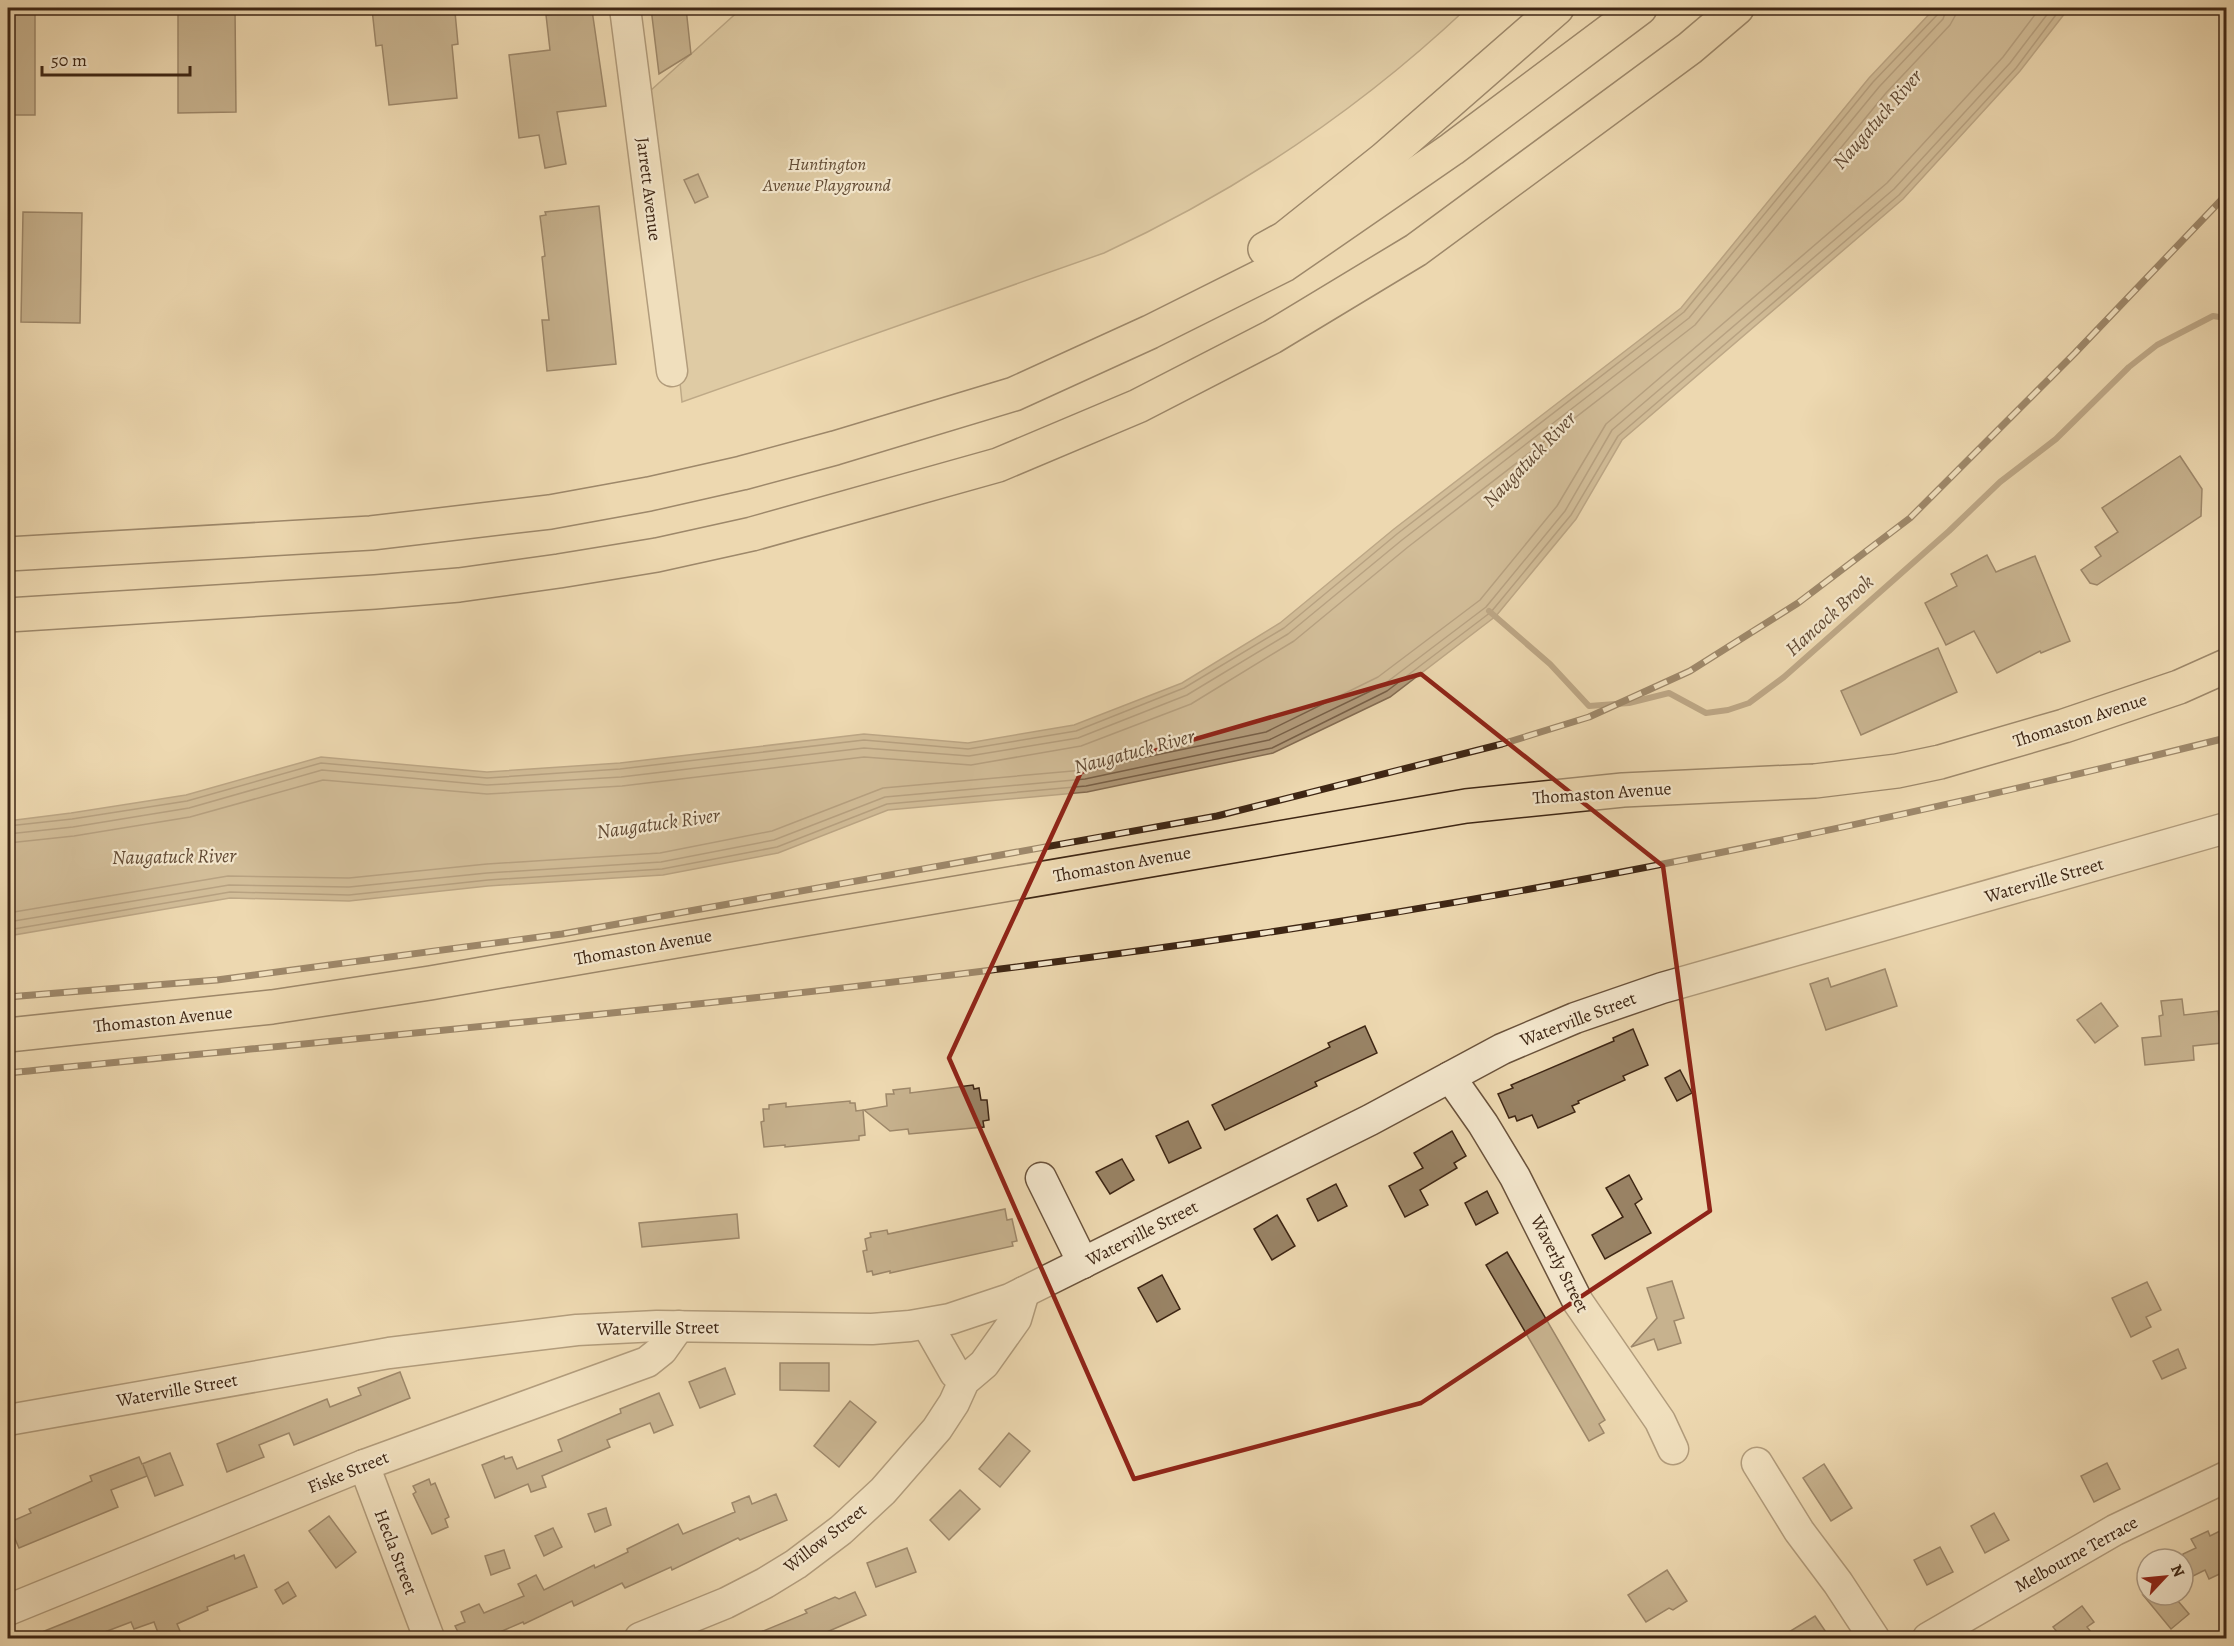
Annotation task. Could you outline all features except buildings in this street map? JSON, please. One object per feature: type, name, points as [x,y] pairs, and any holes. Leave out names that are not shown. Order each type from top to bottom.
[{"type":"main road","points":[[835,448],[1008,380],[1138,318],[1285,238],[1384,159],[1557,8]]},
{"type":"main road","points":[[8,554],[371,532],[550,512],[649,494],[742,473],[835,448],[1014,394],[1150,332],[1284,264],[1452,149],[1640,8]]},
{"type":"main road","points":[[8,615],[375,592],[459,585],[559,571],[657,555],[752,534],[998,465],[1148,401],[1272,337],[1416,250],[1690,48],[1737,8]]},
{"type":"main road","name":"Thomaston Avenue","points":[[8,1035],[261,1008],[419,984],[627,951],[1466,806],[1623,790],[1815,781],[1897,771],[1986,749],[2064,726],[2179,687],[2226,666]]},
{"type":"street","name":"Jarrett Avenue","points":[[625,8],[672,371]]},
{"type":"street","name":"Waterville Street","points":[[8,1420],[409,1350],[604,1327],[872,1329],[927,1324],[969,1314],[1024,1292],[1083,1263],[1370,1120],[1532,1035],[1639,995],[2226,828]]},
{"type":"street","name":"Waverly Street","points":[[1450,1077],[1483,1124],[1515,1177],[1578,1302],[1656,1414],[1673,1449]]},
{"type":"street","points":[[1041,1178],[1083,1263]]},
{"type":"street","name":"Willow Street","points":[[640,1638],[726,1603],[765,1583],[796,1564],[841,1530],[883,1491],[937,1430],[954,1403],[964,1381],[984,1364],[1016,1319],[1024,1292]]},
{"type":"street","points":[[927,1324],[956,1373],[964,1381]]},
{"type":"street","name":"Fiske Street","points":[[8,1610],[364,1465],[647,1362],[662,1350],[679,1326]]},
{"type":"street","points":[[1757,1463],[1799,1531],[1838,1583],[1874,1638]]},
{"type":"street","name":"Hecla Street","points":[[364,1465],[429,1638]]},
{"type":"street","name":"Melbourne Terrace","points":[[1928,1638],[2115,1530],[2226,1477]]},
{"type":"highlighted area","points":[[1421,674],[1663,866],[1710,1211],[1421,1403],[1134,1479],[949,1058],[1081,772]]},
{"type":"green space","name":"Huntington Avenue Playground","points":[[742,8],[1467,8],[1426,45],[1340,114],[1250,175],[1154,229],[1104,253],[682,402],[650,91]]},
{"type":"water","name":"Naugatuck River","points":[[1935,8],[2069,8],[2020,71],[1903,199],[1622,440],[1576,519],[1496,616],[1390,697],[1273,753],[1087,792],[888,810],[778,853],[663,875],[488,886],[349,901],[230,898],[8,936],[8,821],[186,795],[321,757],[487,772],[620,763],[864,734],[968,743],[1074,725],[1182,683],[1280,623],[1394,529],[1681,308],[1869,78]]},
{"type":"waterway","name":"Hancock Brook","points":[[1489,611],[1550,664],[1589,706],[1629,703],[1669,693],[1706,713],[1728,710],[1749,703],[1784,677],[1949,531],[2000,482],[2056,439],[2129,367],[2157,345],[2213,316],[2226,318]]},
{"type":"railway","points":[[8,997],[217,980],[562,934],[1217,816],[1502,744],[1589,717],[1690,671],[1798,603],[1910,518],[2075,353],[2226,195]]},
{"type":"railway","points":[[8,1073],[637,1011],[951,975],[1264,933],[1506,893],[1748,847],[1988,795],[2226,738]]}]
